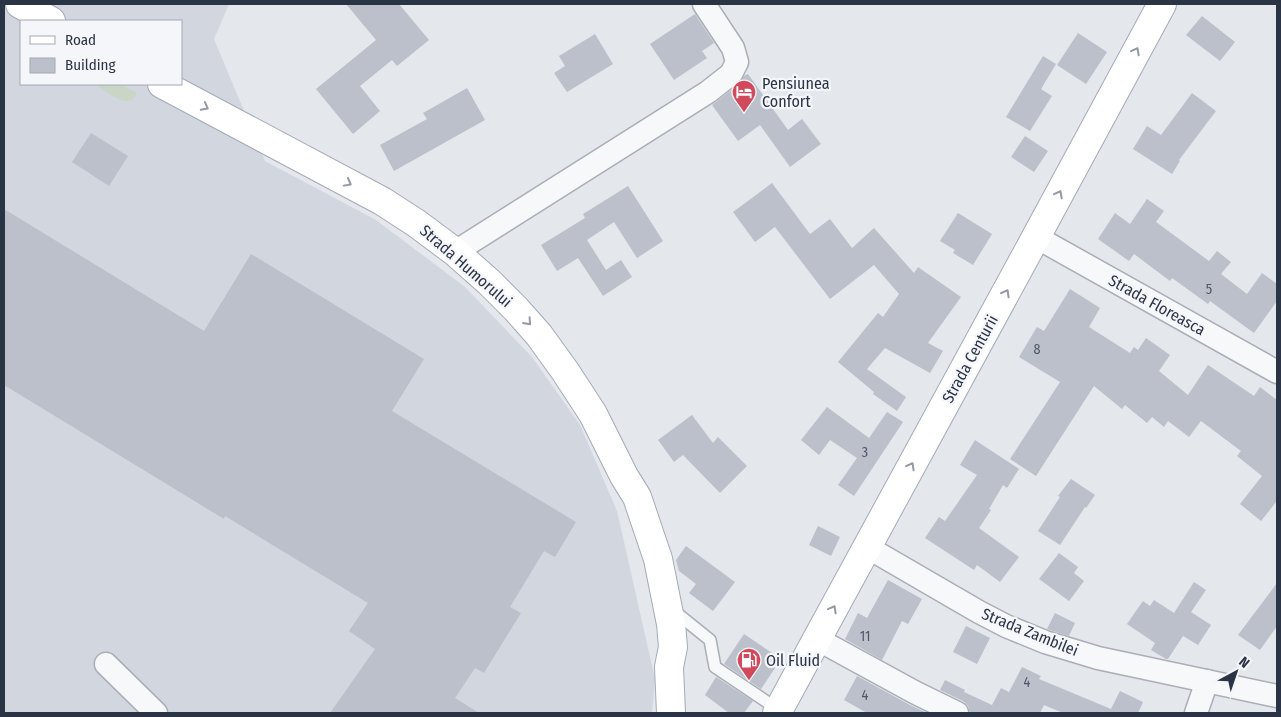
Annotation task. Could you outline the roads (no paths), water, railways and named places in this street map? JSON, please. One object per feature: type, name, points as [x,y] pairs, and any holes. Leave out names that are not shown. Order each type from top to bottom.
[{"type":"main road","points":[[20,4],[49,20]]},
{"type":"main road","name":"Strada Centurii","points":[[778,712],[1162,4]]},
{"type":"main road","points":[[4,9],[25,20]]},
{"type":"main road","name":"Strada Humorului","points":[[164,85],[382,201],[416,223],[455,252],[490,282],[539,334],[593,414],[636,497],[655,548],[671,624],[673,646],[670,667],[671,713]]},
{"type":"main road","name":"Strada Humorului","points":[[624,476],[626,499],[663,649],[670,667]]},
{"type":"street","points":[[455,252],[708,92],[731,74],[737,62],[733,48],[704,4]]},
{"type":"street","name":"Strada Floreasca","points":[[1036,237],[1277,372]]},
{"type":"street","name":"Strada Zambilei","points":[[867,547],[979,612],[1006,626],[1045,642],[1098,658],[1277,696]]},
{"type":"street","points":[[817,639],[956,713]]},
{"type":"street","points":[[106,664],[156,713]]},
{"type":"street","points":[[1196,713],[1207,681]]},
{"type":"lane","points":[[668,607],[710,640],[715,667],[778,712]]},
{"type":"place","name":"Pensiunea Confort","points":[[744,113]]},
{"type":"place","name":"Oil Fluid","points":[[749,681]]}]
